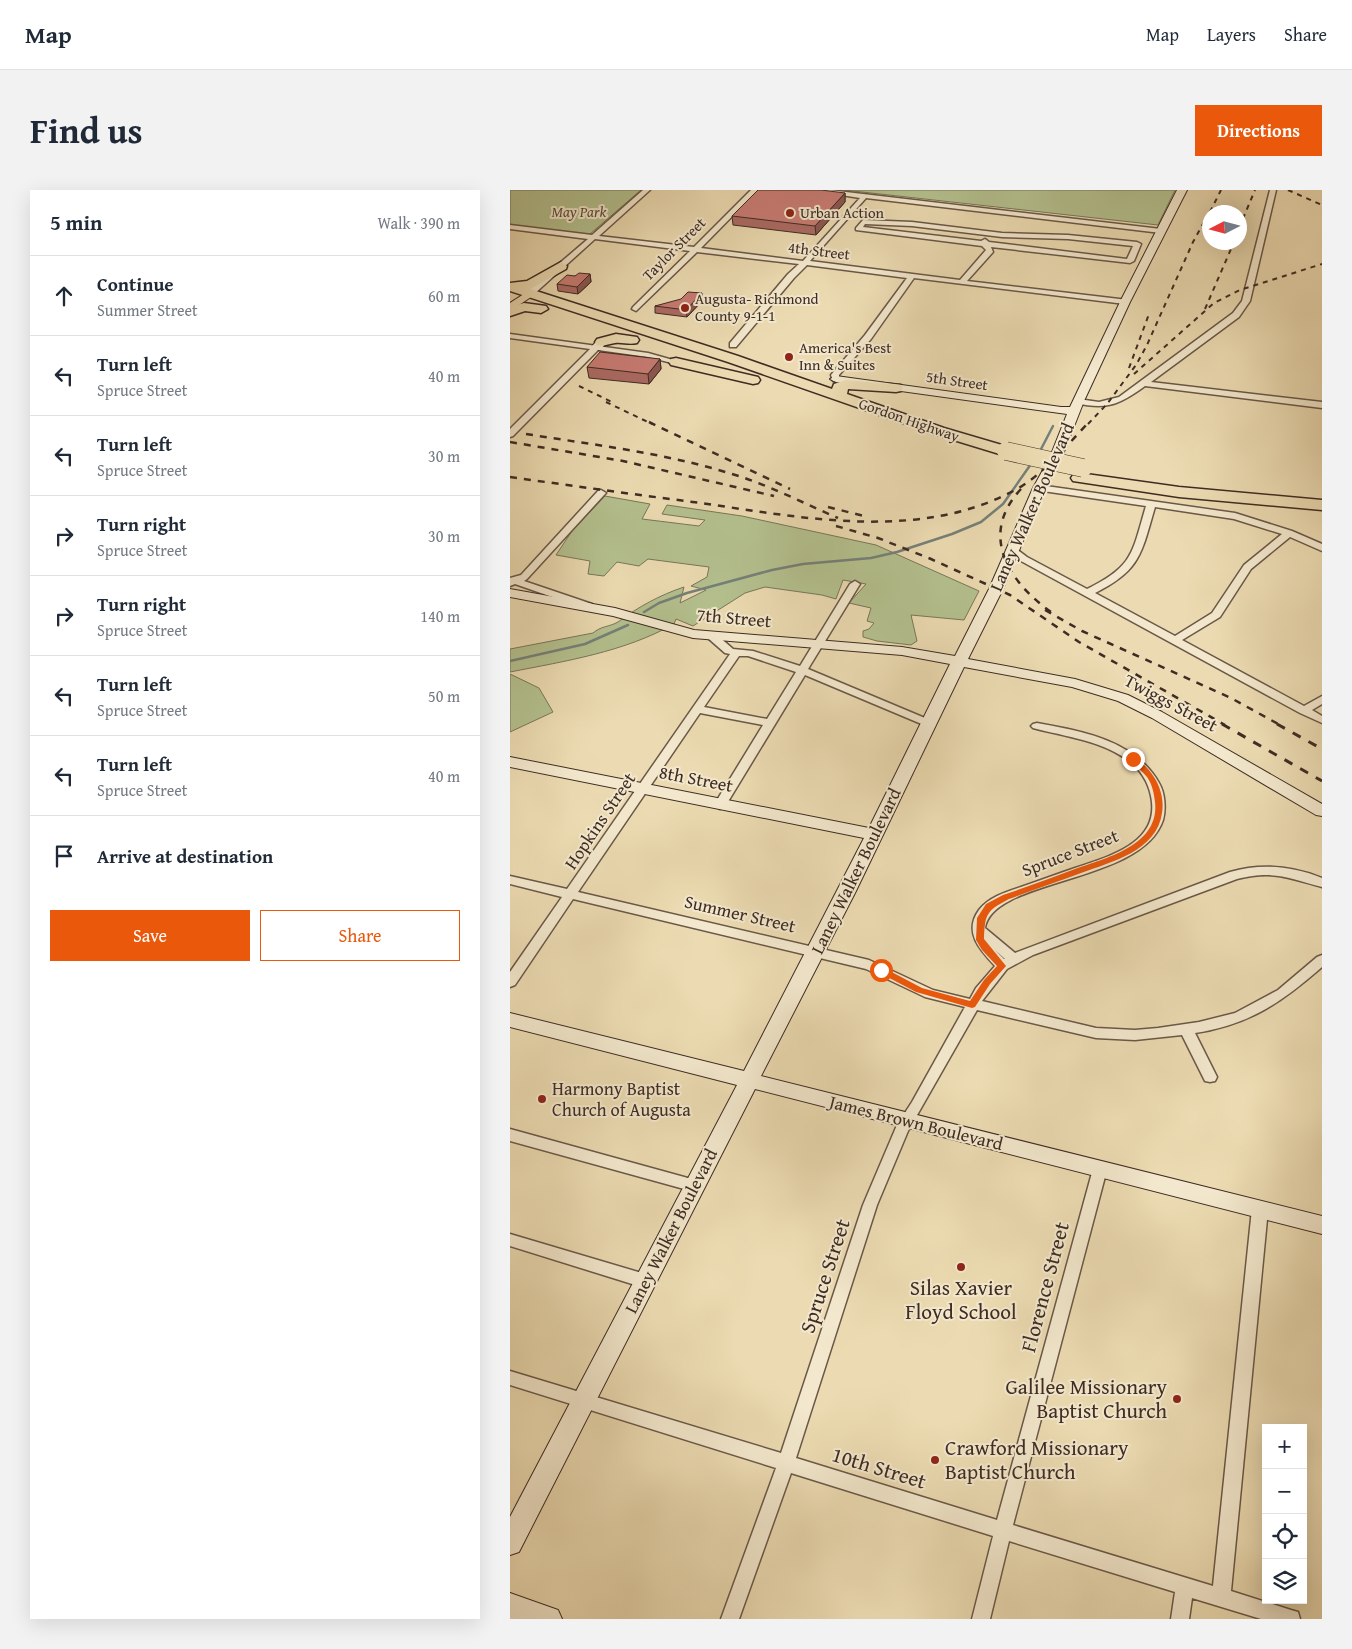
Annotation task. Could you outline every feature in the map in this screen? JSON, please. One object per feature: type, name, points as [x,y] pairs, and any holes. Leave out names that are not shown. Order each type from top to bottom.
[{"type":"highway","points":[[510,287],[530,286],[561,266]]},
{"type":"highway","name":"Gordon Highway","points":[[510,287],[516,303],[600,334],[633,333],[706,350],[930,438],[1159,490],[1322,506]]},
{"type":"highway","name":"Gordon Highway","points":[[516,303],[541,309],[600,334]]},
{"type":"highway","points":[[633,333],[627,322],[636,309]]},
{"type":"highway","points":[[600,334],[622,316],[636,309]]},
{"type":"highway","name":"Gordon Highway","points":[[633,333],[764,374],[786,378],[981,444],[1004,456]]},
{"type":"highway","points":[[706,350],[721,349],[734,345],[732,356],[764,374]]},
{"type":"highway","points":[[676,362],[838,386],[981,444]]},
{"type":"highway","points":[[838,386],[846,384],[896,388]]},
{"type":"highway","name":"Gordon Highway","points":[[1081,473],[1322,496]]},
{"type":"main road","name":"Laney Walker Boulevard","points":[[510,1543],[816,952],[959,660],[996,589],[1038,488],[1056,457],[1076,406],[1124,302],[1182,190]]},
{"type":"main road","name":"5th Street","points":[[896,388],[1061,411],[1076,406]]},
{"type":"main road","name":"7th Street","points":[[511,584],[593,608],[623,614],[681,631],[713,637],[819,643],[902,651],[959,660]]},
{"type":"main road","name":"Twiggs Street","points":[[959,660],[978,666],[1075,683],[1123,698],[1157,714],[1322,811]]},
{"type":"main road","name":"8th Street","points":[[510,762],[874,835]]},
{"type":"main road","name":"James Brown Boulevard","points":[[510,1020],[1322,1225]]},
{"type":"main road","points":[[510,1606],[549,1619]]},
{"type":"street","points":[[516,303],[647,190]]},
{"type":"street","name":"Taylor Street","points":[[636,309],[755,190]]},
{"type":"street","points":[[812,190],[1161,231]]},
{"type":"street","points":[[1076,406],[1112,403],[1122,399],[1221,327],[1242,308],[1250,286],[1273,190]]},
{"type":"street","points":[[734,345],[791,276],[865,196]]},
{"type":"street","points":[[863,222],[898,223],[986,233],[1068,237],[1137,244],[1130,261],[985,245],[858,229],[863,222]]},
{"type":"street","name":"4th Street","points":[[510,227],[1124,302]]},
{"type":"street","points":[[962,282],[990,250],[985,245],[986,233]]},
{"type":"street","points":[[838,386],[835,376],[864,342],[912,276]]},
{"type":"street","points":[[510,336],[600,334],[676,362]]},
{"type":"street","points":[[510,434],[600,334]]},
{"type":"street","points":[[1142,383],[1322,405]]},
{"type":"street","points":[[1038,488],[1230,515],[1289,533],[1322,548]]},
{"type":"street","points":[[511,584],[524,578],[601,494]]},
{"type":"street","points":[[1088,593],[1117,578],[1128,566],[1134,555],[1152,503]]},
{"type":"street","points":[[1176,640],[1216,615],[1247,568],[1262,552],[1289,533]]},
{"type":"street","points":[[1012,550],[1024,559],[1322,720]]},
{"type":"street","points":[[720,805],[855,584]]},
{"type":"street","points":[[713,637],[723,647],[736,654],[749,653],[802,670],[928,723]]},
{"type":"street","name":"Hopkins Street","points":[[510,982],[736,654]]},
{"type":"street","points":[[1304,711],[1322,699]]},
{"type":"street","points":[[697,709],[770,722]]},
{"type":"street","name":"Spruce Street","points":[[1008,962],[985,948],[980,940],[979,930],[983,912],[996,901],[1129,852],[1145,840],[1157,821],[1159,798],[1154,783],[1133,759],[1087,736],[1036,726]]},
{"type":"street","name":"Spruce Street","points":[[730,1619],[786,1463],[870,1205],[907,1120],[987,982],[1008,962],[1248,872],[1277,870],[1299,874],[1322,883]]},
{"type":"street","name":"Summer Street","points":[[510,880],[868,965],[919,990],[972,1005],[1096,1033],[1135,1034],[1186,1029],[1230,1019],[1254,1010],[1283,993],[1322,960]]},
{"type":"street","points":[[1186,1029],[1210,1077]]},
{"type":"street","points":[[510,1135],[695,1186]]},
{"type":"street","name":"Florence Street","points":[[981,1619],[1100,1169]]},
{"type":"street","points":[[1221,1597],[1260,1209]]},
{"type":"street","points":[[510,1240],[645,1282]]},
{"type":"street","name":"10th Street","points":[[510,1378],[1291,1619]]},
{"type":"street","points":[[1180,1619],[1185,1586]]},
{"type":"green space","name":"May Park","points":[[510,190],[641,190],[587,235],[510,225]]},
{"type":"green space","points":[[844,190],[1175,190],[1158,225]]},
{"type":"green space","points":[[605,496],[650,504],[642,519],[699,526],[705,520],[662,514],[667,505],[742,516],[876,545],[979,591],[964,620],[911,615],[917,641],[911,645],[877,641],[863,637],[863,631],[869,629],[874,623],[867,621],[871,608],[849,603],[866,584],[843,580],[836,599],[822,595],[765,587],[745,593],[693,626],[676,619],[674,624],[655,634],[615,649],[510,672],[510,649],[593,633],[618,622],[641,606],[684,587],[680,603],[706,590],[691,586],[707,577],[709,567],[648,559],[639,566],[617,562],[604,576],[588,574],[590,561],[556,555],[572,531]]},
{"type":"green space","points":[[510,674],[539,688],[553,712],[510,732]]},
{"type":"building","name":"Urban Action","points":[[758,190],[821,190],[845,193],[815,226],[732,216]]},
{"type":"building","points":[[579,273],[590,274],[577,287],[557,284],[567,275],[575,276]]},
{"type":"building","points":[[688,292],[702,293],[686,310],[655,306],[681,299]]},
{"type":"building","points":[[600,352],[660,359],[648,374],[587,367]]},
{"type":"waterway","points":[[1039,453],[1053,426]]},
{"type":"waterway","points":[[644,612],[659,603],[687,593],[772,570],[803,564],[871,558],[897,552],[952,534],[981,522],[1003,504],[1031,464]]},
{"type":"waterway","points":[[510,661],[585,644],[628,625]]},
{"type":"railway","points":[[1214,205],[1221,190]]},
{"type":"railway","points":[[1247,209],[1255,190]]},
{"type":"railway","points":[[1288,190],[1322,205]]},
{"type":"railway","points":[[1088,424],[1107,404],[1136,365],[1202,226]]},
{"type":"railway","points":[[1205,309],[1231,250]]},
{"type":"railway","points":[[1134,374],[1214,303],[1240,290],[1322,264]]},
{"type":"railway","points":[[1129,368],[1149,314]]},
{"type":"railway","points":[[579,386],[614,403]]},
{"type":"railway","points":[[606,402],[652,424]]},
{"type":"railway","points":[[649,422],[790,489]]},
{"type":"railway","points":[[510,477],[780,515],[862,522],[902,521],[942,516],[980,505],[1017,489],[1046,467],[1089,422]]},
{"type":"railway","points":[[526,434],[681,460],[759,483],[838,518]]},
{"type":"railway","points":[[510,442],[623,461],[774,496]]},
{"type":"railway","points":[[1021,489],[1008,506],[1002,523],[1001,540],[1004,556],[1012,572],[1023,587],[1051,612]]},
{"type":"railway","points":[[828,507],[864,516]]},
{"type":"railway","points":[[836,526],[878,538],[931,559],[1010,595],[1079,642],[1225,725]]},
{"type":"railway","points":[[1045,610],[1082,631],[1231,698],[1280,725]]},
{"type":"railway","points":[[1222,724],[1322,781]]},
{"type":"railway","points":[[1277,724],[1322,749]]},
{"type":"place","name":"Urban Action","points":[[790,213]]},
{"type":"place","name":"Augusta- Richmond County 9-1-1","points":[[685,308]]},
{"type":"place","name":"America's Best Inn & Suites","points":[[789,357]]},
{"type":"place","name":"Harmony Baptist Church of Augusta","points":[[542,1099]]},
{"type":"place","name":"Silas Xavier Floyd School","points":[[961,1267]]},
{"type":"place","name":"Galilee Missionary Baptist Church","points":[[1177,1399]]},
{"type":"place","name":"Crawford Missionary Baptist Church","points":[[935,1460]]},
{"type":"route","points":[[881,970],[919,990],[972,1005],[987,982],[1002,966],[980,940],[981,918],[983,912],[989,906],[1006,897],[1118,857],[1138,846],[1151,833],[1157,821],[1159,807],[1158,791],[1151,777],[1133,759]]}]
